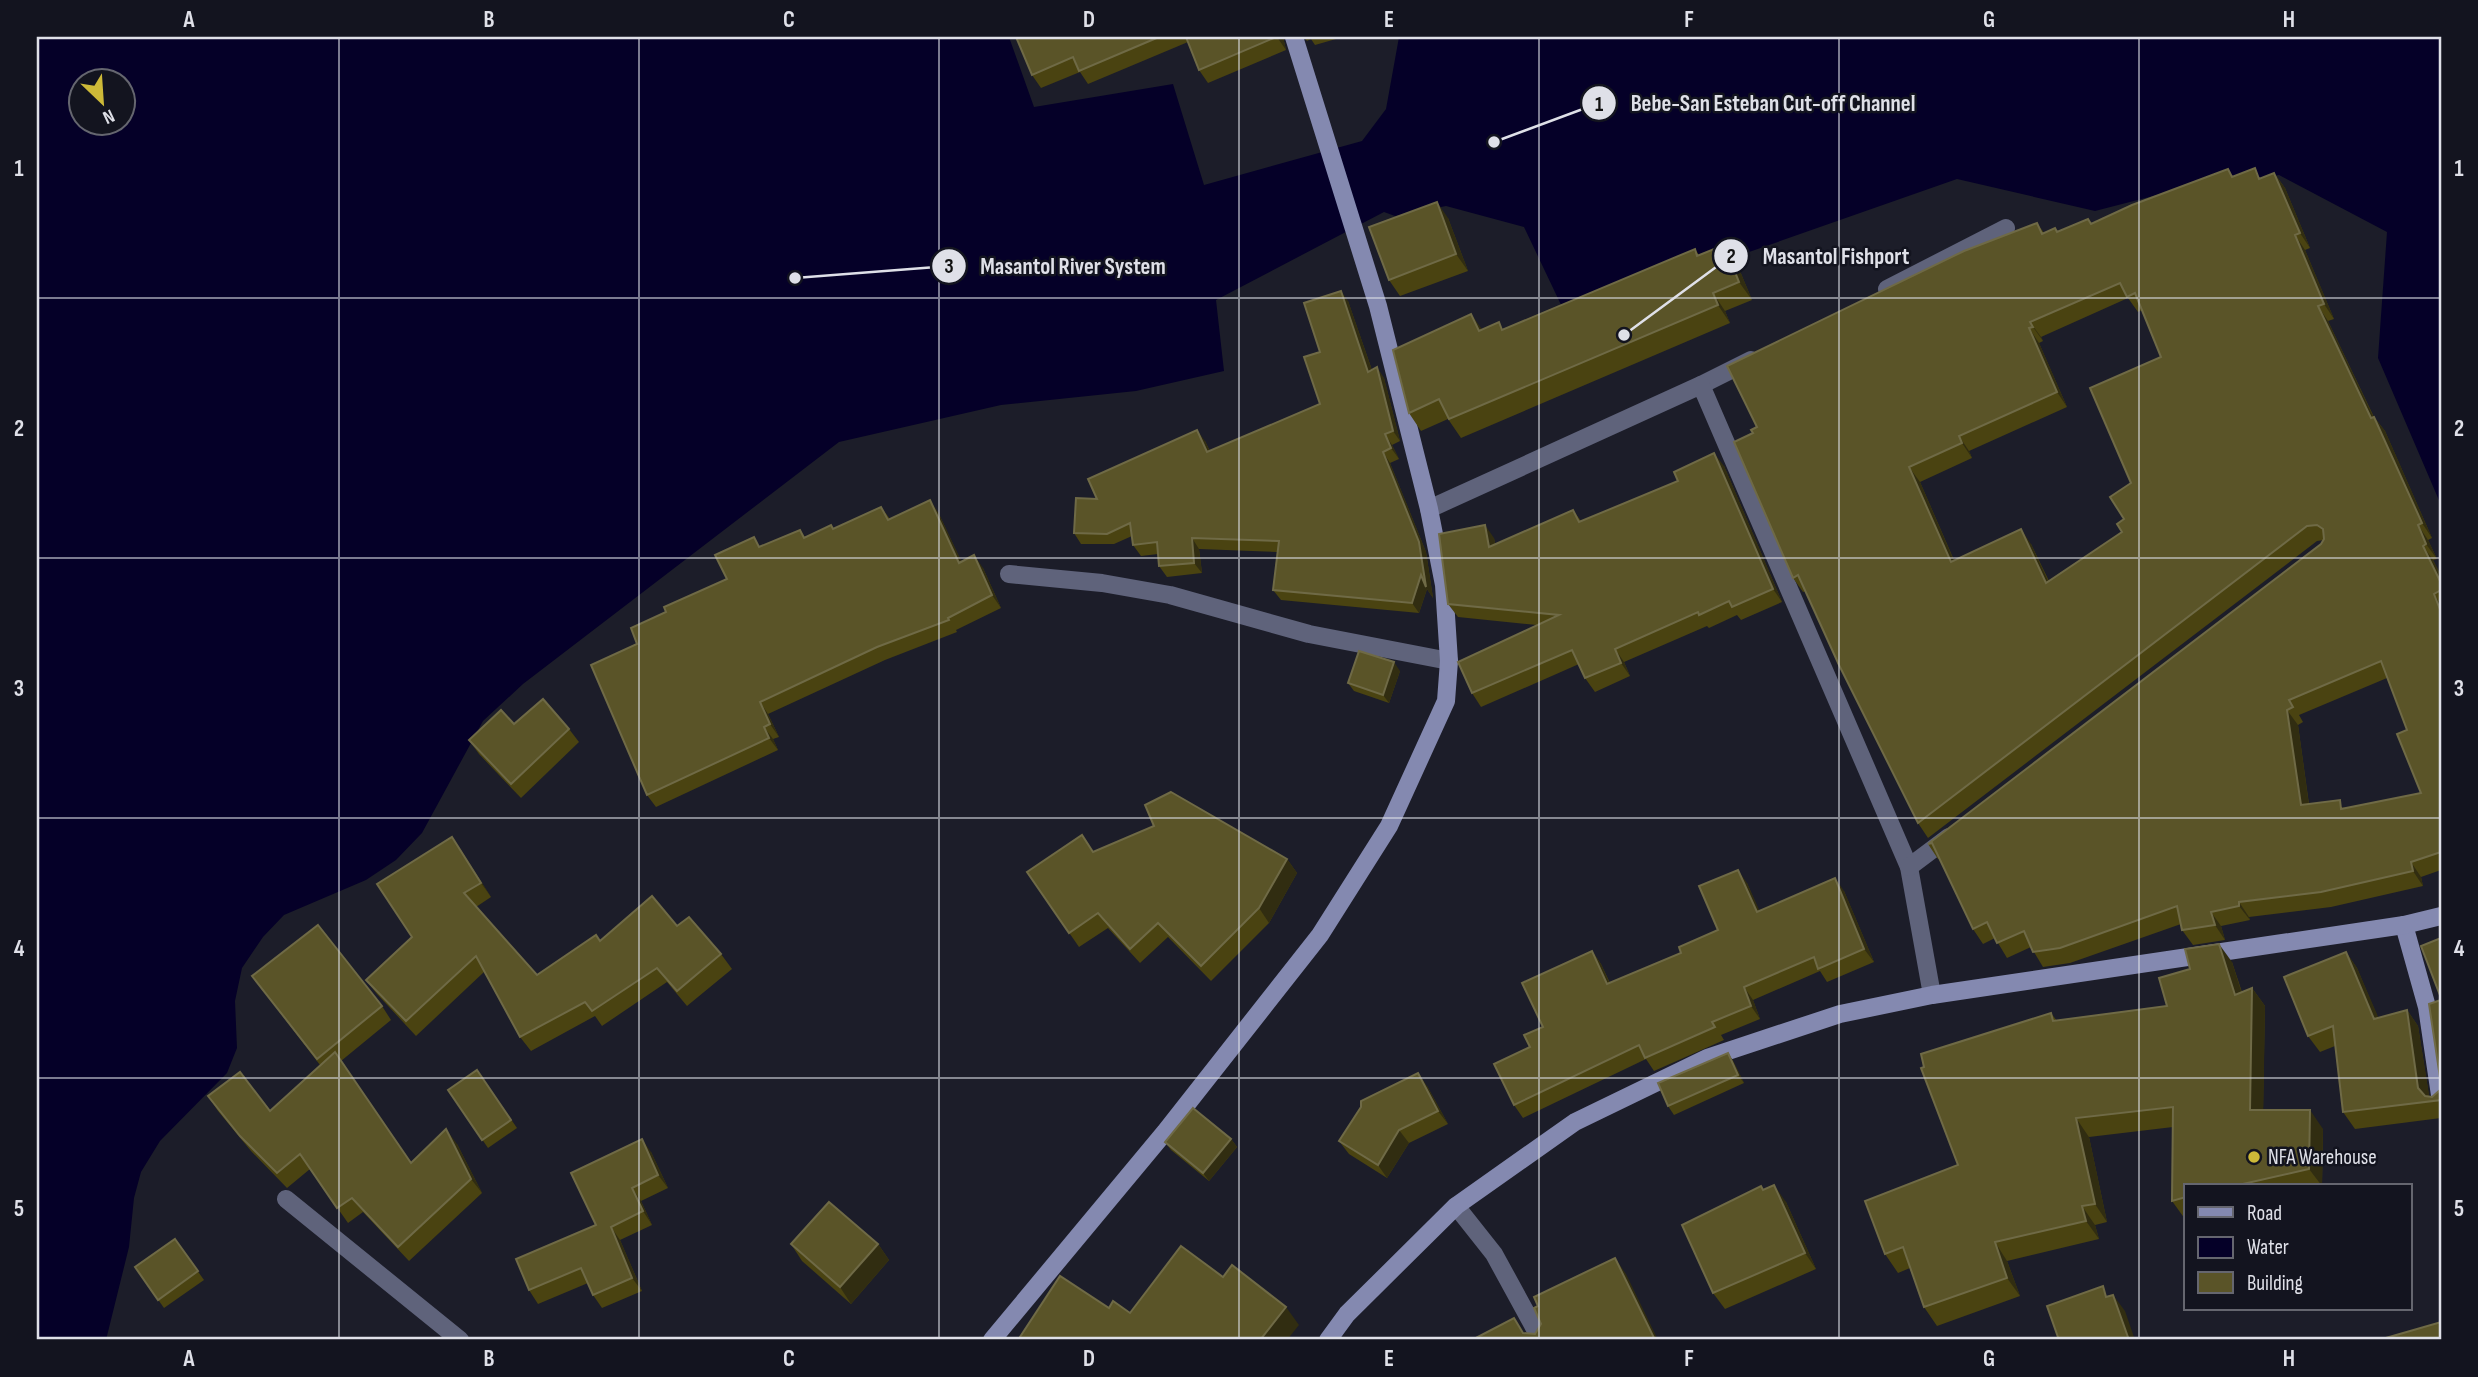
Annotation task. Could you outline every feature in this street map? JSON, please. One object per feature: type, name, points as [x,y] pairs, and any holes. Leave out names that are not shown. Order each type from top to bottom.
[{"type":"street","points":[[992,1340],[1165,1132],[1320,935],[1389,826],[1446,701],[1449,661],[1444,585],[1429,509],[1378,306],[1294,37]]},
{"type":"street","points":[[1872,297],[2006,228]]},
{"type":"street","points":[[1429,509],[1701,385],[1762,354]]},
{"type":"street","points":[[1701,385],[1909,867],[1932,995]]},
{"type":"street","points":[[1009,574],[1102,583],[1170,595],[1309,634],[1449,661]]},
{"type":"street","points":[[1909,867],[1964,825]]},
{"type":"street","points":[[1328,1340],[1347,1314],[1456,1206],[1575,1122],[1707,1058],[1840,1014],[1932,995],[2404,925],[2441,916]]},
{"type":"street","points":[[2404,925],[2427,1007],[2441,1102]]},
{"type":"street","points":[[286,1199],[460,1340]]},
{"type":"street","points":[[1456,1206],[1494,1254],[1541,1340]]},
{"type":"water","points":[[37,37],[1009,37],[1034,107],[1173,84],[1204,185],[1362,141],[1386,109],[1399,37],[2441,37],[2441,505],[2378,358],[2387,232],[2279,175],[2188,187],[2095,211],[1957,179],[1712,265],[1563,309],[1524,227],[1446,206],[1395,216],[1384,212],[1216,300],[1224,371],[1136,391],[1001,405],[839,442],[523,684],[483,721],[422,833],[396,860],[366,880],[284,915],[263,937],[242,968],[235,1001],[237,1048],[227,1073],[160,1141],[141,1172],[134,1198],[129,1247],[106,1340],[37,1340]]},
{"type":"building","points":[[1016,37],[1159,37],[1079,71],[1073,57],[1032,75]]},
{"type":"building","points":[[1186,37],[1276,37],[1199,70]]},
{"type":"building","points":[[2255,168],[2259,179],[2274,173],[2300,233],[2295,235],[2324,304],[2318,306],[2371,418],[2374,417],[2422,523],[2418,525],[2426,544],[2423,546],[2441,583],[2441,590],[2434,594],[2441,612],[2441,852],[2411,862],[2413,871],[2321,892],[2239,902],[2239,906],[2211,912],[2215,925],[2182,930],[2177,906],[2060,948],[2033,952],[2024,931],[1997,943],[1987,922],[1973,929],[1932,843],[1928,844],[2321,544],[2324,539],[2323,529],[2317,525],[2307,526],[1918,823],[1839,665],[1798,575],[1793,578],[1734,442],[1753,433],[1751,430],[1757,427],[1727,366],[1964,251],[2037,223],[2042,234],[2055,228],[2057,232],[2088,219],[2091,224],[2132,205],[2228,169],[2232,177]],"holes":[[[2120,283],[2127,297],[2135,293],[2161,357],[2090,388],[2131,483],[2110,497],[2124,519],[2117,524],[2122,532],[2046,583],[2021,529],[1951,562],[1909,467],[1962,443],[1959,436],[2057,392],[2029,328],[2033,327],[2030,322]],[[2381,661],[2407,730],[2397,734],[2421,793],[2341,809],[2340,800],[2301,805],[2287,710],[2293,707],[2289,700]]]},
{"type":"building","points":[[1437,202],[1456,254],[1389,280],[1369,227]]},
{"type":"building","points":[[1724,245],[1739,282],[1713,293],[1718,305],[1449,419],[1439,399],[1409,413],[1393,350],[1471,314],[1479,331],[1499,322],[1502,330],[1695,249],[1697,256]]},
{"type":"building","points":[[1341,291],[1368,372],[1377,367],[1393,431],[1385,434],[1391,448],[1383,452],[1419,542],[1426,587],[1421,575],[1412,603],[1273,590],[1279,541],[1192,538],[1194,563],[1159,566],[1157,542],[1133,545],[1130,523],[1107,534],[1074,533],[1076,498],[1097,499],[1088,479],[1197,430],[1207,452],[1320,404],[1304,357],[1320,352],[1304,303]]},
{"type":"building","points":[[1714,453],[1773,589],[1732,607],[1729,601],[1699,615],[1698,612],[1615,649],[1621,663],[1585,678],[1572,650],[1472,693],[1458,662],[1559,615],[1448,604],[1439,534],[1485,525],[1489,547],[1573,510],[1579,522],[1678,481],[1674,472]]},
{"type":"building","points":[[930,500],[959,563],[974,555],[992,595],[948,618],[949,620],[877,647],[760,702],[770,724],[764,727],[769,738],[647,795],[591,665],[637,644],[631,628],[666,612],[664,607],[727,579],[715,555],[754,537],[759,547],[800,530],[804,538],[831,525],[833,529],[881,507],[888,520]]},
{"type":"building","points":[[1359,651],[1394,662],[1383,695],[1348,683]]},
{"type":"building","points":[[543,699],[569,729],[511,784],[469,740],[501,710],[514,724]]},
{"type":"building","points":[[1171,792],[1287,859],[1259,908],[1201,966],[1158,923],[1130,949],[1098,913],[1069,933],[1027,872],[1082,835],[1093,852],[1154,826],[1145,805]]},
{"type":"building","points":[[452,837],[481,883],[464,893],[537,975],[596,935],[600,941],[652,896],[677,926],[689,917],[721,954],[677,991],[657,968],[592,1011],[585,1002],[520,1037],[476,956],[406,1021],[366,980],[412,937],[377,884]]},
{"type":"building","points":[[1738,870],[1757,912],[1835,878],[1864,949],[1818,969],[1814,957],[1744,987],[1751,1006],[1712,1022],[1715,1027],[1645,1058],[1639,1045],[1514,1105],[1494,1064],[1530,1047],[1524,1035],[1543,1027],[1522,983],[1592,951],[1607,984],[1681,953],[1679,947],[1718,930],[1699,886]]},
{"type":"building","points":[[318,925],[382,1006],[317,1059],[252,976]]},
{"type":"building","points":[[2441,938],[2441,998],[2421,946]]},
{"type":"building","points":[[2219,944],[2235,995],[2252,988],[2250,1110],[2310,1110],[2309,1169],[2243,1184],[2184,1184],[2184,1198],[2172,1201],[2173,1107],[2076,1118],[2095,1204],[2082,1206],[2086,1221],[1995,1242],[2007,1278],[1924,1307],[1903,1247],[1885,1254],[1865,1201],[1958,1165],[1921,1068],[1924,1067],[1921,1054],[2051,1013],[2053,1021],[2167,1006],[2159,978],[2190,969],[2185,949]]},
{"type":"building","points":[[2346,952],[2374,1019],[2407,1010],[2418,1088],[2425,1096],[2432,1097],[2440,1090],[2441,1084],[2441,1100],[2343,1112],[2333,1026],[2308,1036],[2284,977]]},
{"type":"building","points":[[2441,1000],[2441,1084],[2429,1004]]},
{"type":"building","points":[[335,1052],[411,1163],[446,1129],[471,1179],[398,1247],[352,1198],[337,1208],[300,1154],[277,1173],[240,1136],[208,1096],[240,1072],[270,1111]]},
{"type":"building","points":[[1728,1053],[1738,1075],[1668,1106],[1658,1083]]},
{"type":"building","points":[[477,1070],[511,1120],[482,1140],[448,1090]]},
{"type":"building","points":[[1418,1073],[1438,1111],[1399,1130],[1378,1165],[1339,1141],[1361,1107],[1361,1101]]},
{"type":"building","points":[[1193,1108],[1231,1139],[1203,1173],[1165,1142]]},
{"type":"building","points":[[642,1139],[658,1175],[632,1188],[643,1211],[611,1227],[632,1278],[593,1295],[581,1268],[529,1290],[516,1259],[596,1225],[571,1173]]},
{"type":"building","points":[[1774,1185],[1805,1253],[1713,1293],[1682,1225],[1761,1186],[1763,1190]]},
{"type":"building","points":[[829,1202],[878,1244],[840,1287],[791,1244]]},
{"type":"building","points":[[175,1239],[198,1271],[158,1300],[135,1267]]},
{"type":"building","points":[[1181,1246],[1223,1277],[1232,1265],[1286,1307],[1260,1340],[1018,1340],[1060,1276],[1109,1308],[1113,1301],[1130,1313]]},
{"type":"building","points":[[1615,1258],[1655,1340],[1472,1340],[1514,1318],[1523,1333],[1535,1334],[1541,1324],[1534,1308],[1538,1306],[1534,1297]]},
{"type":"building","points":[[2103,1286],[2106,1297],[2113,1295],[2129,1340],[2059,1340],[2047,1306]]},
{"type":"building","points":[[2441,1322],[2441,1340],[2386,1338]]},
{"type":"place","name":"Bebe-San Esteban Cut-off Channel","points":[[1494,142]]},
{"type":"place","name":"Masantol River System","points":[[795,278]]},
{"type":"place","name":"Masantol Fishport","points":[[1624,335]]},
{"type":"place","name":"NFA Warehouse","points":[[2254,1157]]}]
